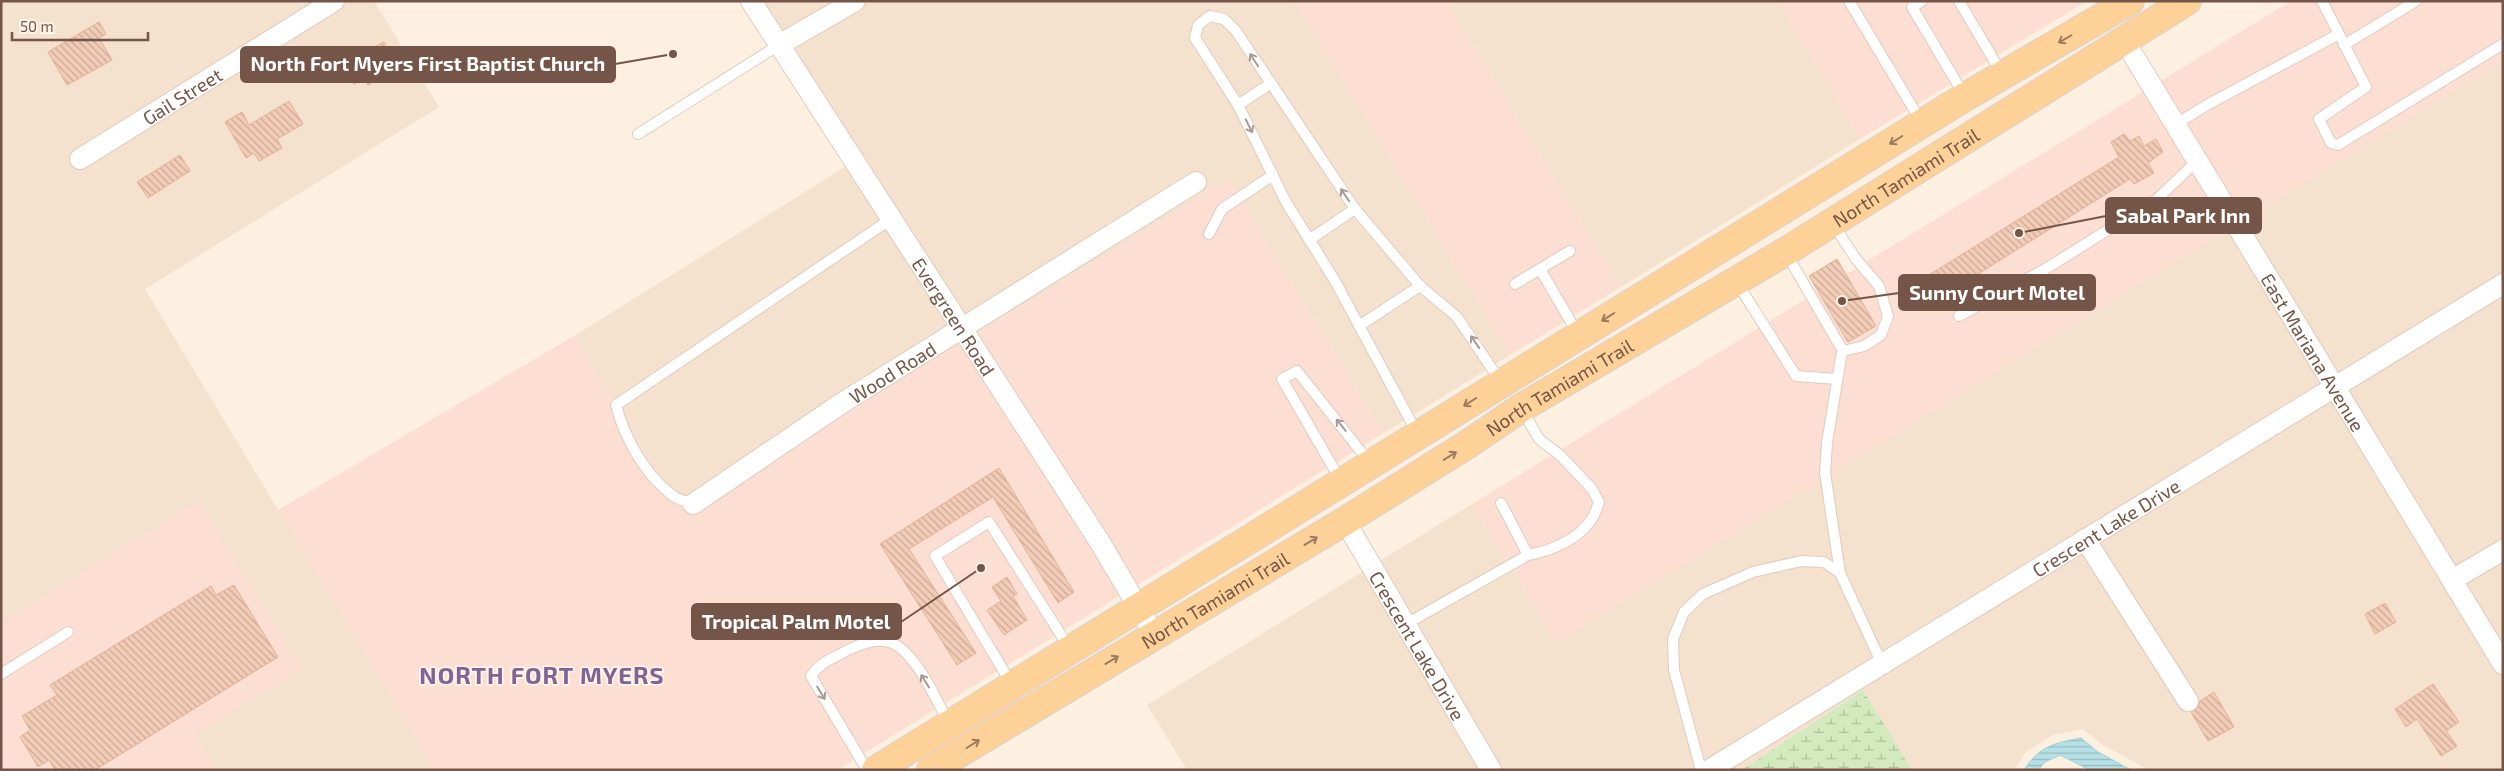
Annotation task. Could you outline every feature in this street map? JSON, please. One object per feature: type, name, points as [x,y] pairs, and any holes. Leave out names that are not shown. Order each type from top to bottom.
[{"type":"main road","points":[[2124,40],[2141,16],[2155,1]]},
{"type":"main road","name":"North Tamiami Trail","points":[[931,770],[1154,634],[1345,521],[1468,444],[1521,408],[1785,252],[2187,1]]},
{"type":"main road","name":"North Tamiami Trail","points":[[876,770],[1138,610],[1371,463],[2113,6]]},
{"type":"main road","points":[[2048,88],[2057,72],[2092,42],[2113,6]]},
{"type":"main road","points":[[1681,314],[1684,301],[1692,286],[1726,261],[1736,248],[1739,237]]},
{"type":"main road","points":[[1595,366],[1606,348],[1642,318],[1649,306],[1650,291]]},
{"type":"street","name":"Gail Street","points":[[80,159],[334,1]]},
{"type":"street","name":"Evergreen Road","points":[[751,1],[1101,544],[1138,610],[1154,634]]},
{"type":"street","points":[[779,45],[855,1]]},
{"type":"street","name":"East Mariana Avenue","points":[[2124,40],[2503,664]]},
{"type":"street","name":"Wood Road","points":[[693,504],[839,405],[1196,182]]},
{"type":"street","name":"Crescent Lake Drive","points":[[1709,770],[2503,284]]},
{"type":"street","name":"Crescent Lake Drive","points":[[1345,521],[1406,624],[1484,767]]},
{"type":"street","points":[[2085,539],[2188,701]]},
{"type":"street","points":[[2452,580],[2503,550]]},
{"type":"lane","points":[[1849,1],[1923,124]]},
{"type":"lane","points":[[1922,1],[1912,7],[1966,97]]},
{"type":"lane","points":[[1960,1],[2002,75]]},
{"type":"lane","points":[[2322,1],[2366,87],[2319,119],[2331,143],[2338,145],[2503,44]]},
{"type":"lane","points":[[2344,45],[2416,1]]},
{"type":"lane","points":[[1418,434],[1359,326],[1286,202],[1238,105],[1196,38],[1198,25],[1210,16],[1224,19],[1236,32],[1356,210],[1420,286],[1457,317],[1502,383]]},
{"type":"lane","points":[[2176,124],[2207,105],[2338,34]]},
{"type":"lane","points":[[638,134],[779,45]]},
{"type":"lane","points":[[1238,105],[1270,84]]},
{"type":"lane","points":[[1958,316],[2048,268],[2156,200],[2198,160]]},
{"type":"lane","points":[[1208,234],[1222,209],[1273,175]]},
{"type":"lane","points":[[1309,240],[1356,210]]},
{"type":"lane","points":[[693,504],[672,496],[649,472],[622,426],[616,404],[891,219]]},
{"type":"lane","points":[[1832,223],[1856,259],[1880,286],[1888,316],[1881,335],[1864,346],[1843,351]]},
{"type":"lane","points":[[1515,284],[1570,251]]},
{"type":"lane","points":[[1785,252],[1843,351],[1837,379],[1825,473],[1840,573],[1882,664]]},
{"type":"lane","points":[[1540,269],[1579,335]]},
{"type":"lane","points":[[1735,281],[1796,376],[1837,379]]},
{"type":"lane","points":[[1359,326],[1420,286]]},
{"type":"lane","points":[[1341,482],[1282,379],[1296,370],[1371,463]]},
{"type":"lane","points":[[1406,624],[1528,555],[1545,551],[1566,542],[1591,520],[1599,502],[1592,489],[1561,456],[1539,439],[1521,408]]},
{"type":"lane","points":[[1500,503],[1528,555]]},
{"type":"lane","points":[[1012,686],[935,556],[989,522],[1071,650]]},
{"type":"lane","points":[[1701,770],[1674,670],[1673,639],[1684,612],[1703,594],[1752,572],[1801,561],[1824,562],[1840,573]]},
{"type":"lane","points":[[1,674],[68,632]]},
{"type":"lane","points":[[868,770],[811,676],[818,666],[859,644],[876,641],[891,643],[904,652],[923,676],[949,724]]},
{"type":"shaded area","points":[[1,1],[374,1],[439,107],[145,289],[435,770],[217,770],[195,734],[199,501],[1,622]]},
{"type":"shaded area","points":[[757,1],[1294,1],[1510,355],[1384,433],[1229,180],[682,514],[574,336],[861,157]]},
{"type":"shaded area","points":[[1294,1],[1446,1],[1621,287],[1510,355]]},
{"type":"shaded area","points":[[1446,1],[1777,1],[1860,139],[1621,287]]},
{"type":"shaded area","points":[[1777,1],[2087,1],[1860,139]]},
{"type":"shaded area","points":[[2291,1],[2503,1],[2503,61],[1557,643],[1472,504]]},
{"type":"shaded area","points":[[2503,61],[2503,770],[2149,770],[2103,745],[2083,729],[2053,735],[2025,753],[2014,770],[1912,770],[1863,690],[1742,770],[1187,770],[1147,705],[1472,504],[1557,643]]},
{"type":"shaded area","points":[[1229,180],[1384,433],[837,770],[435,770],[278,510],[574,336],[683,513]]},
{"type":"shaded area","points":[[199,501],[302,669],[195,734],[217,770],[1,770],[1,622]]},
{"type":"green space","points":[[1863,690],[1912,770],[1742,770]]},
{"type":"water","points":[[2081,738],[2098,752],[2131,770],[2090,770],[2060,755],[2045,762],[2038,770],[2024,770],[2036,756],[2048,747]]},
{"type":"building","points":[[99,22],[106,34],[99,38],[112,60],[67,85],[48,52]]},
{"type":"building","points":[[384,42],[394,59],[390,62],[394,69],[368,85],[364,78],[354,84],[339,59],[358,47],[362,54]]},
{"type":"building","points":[[289,101],[303,124],[277,139],[282,148],[259,161],[254,153],[246,158],[225,122],[242,112],[249,125]]},
{"type":"building","points":[[2124,134],[2130,141],[2139,136],[2144,146],[2156,139],[2163,152],[2148,163],[2154,173],[2134,184],[2130,179],[1930,304],[1916,283],[2119,157],[2111,142]]},
{"type":"building","points":[[180,155],[190,171],[148,198],[137,182]]},
{"type":"building","points":[[1837,259],[1876,326],[1848,342],[1809,276]]},
{"type":"building","points":[[999,468],[1074,592],[1058,603],[993,497],[909,549],[976,653],[957,665],[880,544]]},
{"type":"building","points":[[1007,577],[1017,594],[1013,596],[1027,620],[1004,635],[987,610],[1001,601],[992,587]]},
{"type":"building","points":[[234,585],[278,657],[95,770],[55,770],[49,760],[38,767],[20,737],[30,730],[22,716],[57,695],[50,685],[211,586],[216,595]]},
{"type":"building","points":[[2385,603],[2396,622],[2375,634],[2365,614]]},
{"type":"building","points":[[2433,684],[2459,722],[2446,731],[2457,746],[2441,756],[2417,719],[2406,727],[2395,709]]},
{"type":"building","points":[[2214,692],[2234,727],[2208,741],[2191,712],[2198,707],[2200,701]]},
{"type":"place","name":"North Fort Myers First Baptist Church","points":[[673,54]]},
{"type":"place","name":"Sabal Park Inn","points":[[2019,233]]},
{"type":"place","name":"Sunny Court Motel","points":[[1842,301]]},
{"type":"place","name":"Tropical Palm Motel","points":[[981,568]]},
{"type":"district","name":"NORTH FORT MYERS","points":[[542,674]]}]
